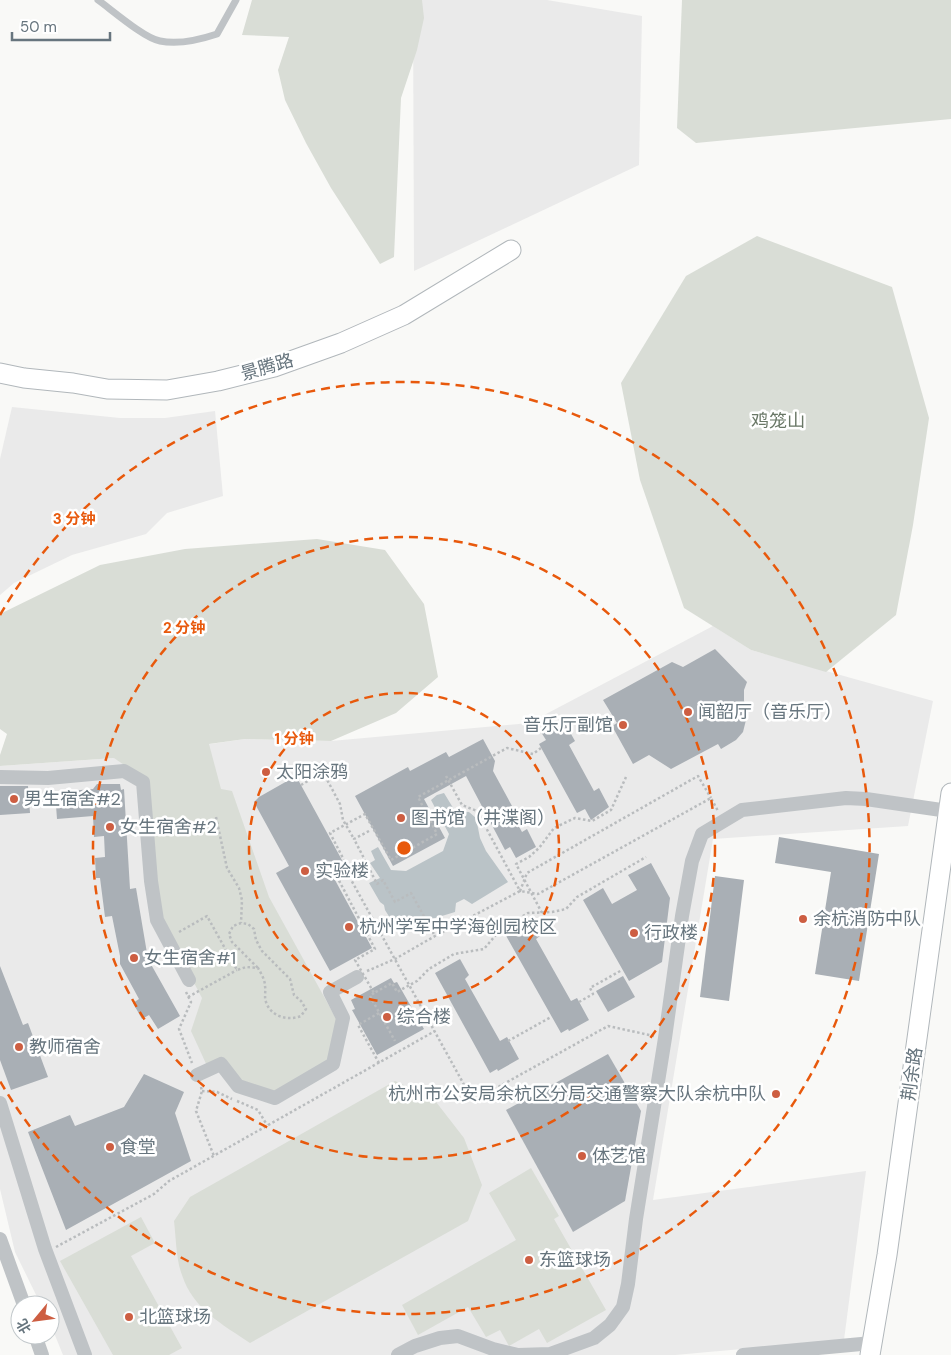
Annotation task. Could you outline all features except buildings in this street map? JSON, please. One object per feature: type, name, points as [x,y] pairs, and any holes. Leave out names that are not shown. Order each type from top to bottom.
[{"type":"street","name":"景腾路","points":[[1,377],[72,383],[107,389],[167,390],[255,372],[341,343],[404,315],[510,250]]},
{"type":"street","points":[[0,777],[48,778],[124,771],[143,782],[156,920],[189,980]]},
{"type":"street","points":[[398,1355],[416,1346],[440,1338],[458,1336],[493,1349],[518,1355],[550,1354],[594,1338],[610,1325],[623,1307],[628,1284],[636,1219],[665,1038],[682,916],[692,861],[702,834],[742,810],[846,798],[950,802]]},
{"type":"street","name":"荆余路","points":[[871,1349],[887,1255],[950,802]]},
{"type":"street","points":[[197,1075],[221,1064],[238,1086],[275,1098],[333,1064],[343,1018],[330,992],[357,977]]},
{"type":"street","points":[[0,1103],[2,1119],[46,1253],[85,1355]]},
{"type":"street","points":[[0,1239],[20,1295]]},
{"type":"street","points":[[743,1355],[871,1349]]},
{"type":"lane","points":[[98,0],[143,33],[159,41],[194,41],[217,34],[236,0]]},
{"type":"path","points":[[374,993],[355,960],[375,949],[334,871],[346,864],[330,834],[365,814],[391,860],[438,834],[418,796],[507,748],[533,754],[541,748]]},
{"type":"path","points":[[301,785],[323,772],[340,804],[343,820],[377,884],[383,880],[395,902],[411,893],[434,936]]},
{"type":"path","points":[[446,776],[462,805],[477,811],[520,891]]},
{"type":"path","points":[[520,891],[527,873],[698,776],[723,822]]},
{"type":"path","points":[[542,913],[516,864],[529,857],[539,848],[554,828],[575,818],[592,821],[611,810],[626,777]]},
{"type":"path","points":[[357,977],[395,959],[434,936],[520,891],[538,894],[711,798]]},
{"type":"path","points":[[216,817],[227,868],[239,888],[242,900],[241,923]]},
{"type":"path","points":[[354,839],[369,831]]},
{"type":"path","points":[[395,1041],[370,996],[374,993],[392,983],[398,992],[417,981],[429,969],[454,954],[484,948],[500,930],[528,913],[566,909],[577,897],[646,858]]},
{"type":"path","points":[[368,866],[349,876],[473,1101],[608,1026],[665,1038]]},
{"type":"path","points":[[166,939],[207,916],[237,970]]},
{"type":"path","points":[[241,923],[248,924],[254,929],[256,940],[262,951],[290,979],[294,995],[306,1009],[302,1016],[294,1019],[282,1018],[270,1011],[265,1002],[266,987],[258,968],[232,942],[229,934],[233,926],[241,923]]},
{"type":"path","points":[[188,997],[237,970],[246,967],[258,968]]},
{"type":"path","points":[[579,1002],[593,994],[590,988],[622,970]]},
{"type":"path","points":[[379,1013],[358,1025],[379,1063]]},
{"type":"path","points":[[508,1041],[551,1017]]},
{"type":"path","points":[[46,1253],[154,1194],[169,1181],[267,1125],[435,1032]]},
{"type":"path","points":[[202,1091],[217,1092],[258,1110],[267,1125]]},
{"type":"shaded area","points":[[413,0],[547,0],[642,16],[639,165],[414,271]]},
{"type":"shaded area","points":[[12,407],[120,418],[165,418],[215,411],[223,496],[167,513],[146,534],[72,555],[14,583],[0,595],[0,459]]},
{"type":"shaded area","name":"杭州学军中学海创园校区","points":[[713,626],[751,650],[933,701],[908,826],[713,839],[653,1200],[866,1171],[844,1340],[675,1355],[63,1355],[59,1345],[60,1295],[36,1295],[15,1252],[0,1189],[0,766],[114,758],[245,739],[331,741],[529,723]]},
{"type":"shaded area","points":[[444,793],[455,811],[469,812],[476,818],[480,838],[486,851],[508,882],[472,904],[464,899],[456,903],[455,912],[398,931],[369,883],[380,878],[370,863],[375,860],[371,851],[378,847],[391,870],[406,871],[443,851],[449,834],[431,800],[437,795]]},
{"type":"green space","points":[[252,0],[422,0],[424,18],[417,50],[401,98],[394,257],[380,264],[331,188],[285,100],[278,70],[289,37],[242,35]]},
{"type":"green space","points":[[682,0],[951,0],[951,119],[696,143],[677,128]]},
{"type":"green space","name":"鸡笼山","points":[[757,236],[892,287],[929,418],[913,525],[896,615],[826,672],[751,650],[684,608],[640,480],[621,383],[686,276]]},
{"type":"green space","points":[[317,539],[385,550],[424,604],[438,677],[396,713],[331,741],[245,739],[209,744],[221,789],[232,791],[269,897],[338,1022],[329,1064],[275,1095],[239,1083],[223,1060],[208,1068],[191,1031],[202,998],[160,918],[146,780],[114,758],[0,766],[0,755],[7,734],[0,729],[0,614],[100,565],[185,549]]},
{"type":"green space","points":[[395,1081],[433,1098],[464,1138],[482,1185],[468,1221],[250,1343],[210,1315],[193,1297],[180,1269],[174,1221],[190,1197]]},
{"type":"green space","name":"东篮球场","points":[[531,1168],[559,1216],[554,1219],[606,1310],[547,1343],[539,1329],[509,1346],[500,1330],[486,1337],[468,1307],[418,1335],[402,1305],[516,1240],[489,1193]]},
{"type":"green space","name":"北篮球场","points":[[141,1217],[155,1243],[131,1256],[182,1348],[169,1355],[113,1355],[60,1261]]},
{"type":"place","name":"闻韶厅（音乐厅）","points":[[688,712]]},
{"type":"place","name":"音乐厅副馆","points":[[623,725]]},
{"type":"place","name":"太阳涂鸦","points":[[266,772]]},
{"type":"place","name":"男生宿舍#2","points":[[14,799]]},
{"type":"place","name":"图书馆（井渫阁）","points":[[401,818]]},
{"type":"place","name":"女生宿舍#2","points":[[110,827]]},
{"type":"place","name":"实验楼","points":[[305,871]]},
{"type":"place","name":"余杭消防中队","points":[[803,919]]},
{"type":"place","name":"杭州学军中学海创园校区","points":[[349,927]]},
{"type":"place","name":"行政楼","points":[[634,933]]},
{"type":"place","name":"女生宿舍#1","points":[[134,958]]},
{"type":"place","name":"综合楼","points":[[387,1017]]},
{"type":"place","name":"教师宿舍","points":[[19,1047]]},
{"type":"place","name":"杭州市公安局余杭区分局交通警察大队余杭中队","points":[[776,1094]]},
{"type":"place","name":"食堂","points":[[110,1147]]},
{"type":"place","name":"体艺馆","points":[[582,1156]]},
{"type":"place","name":"东篮球场","points":[[529,1260]]},
{"type":"place","name":"北篮球场","points":[[129,1317]]}]
